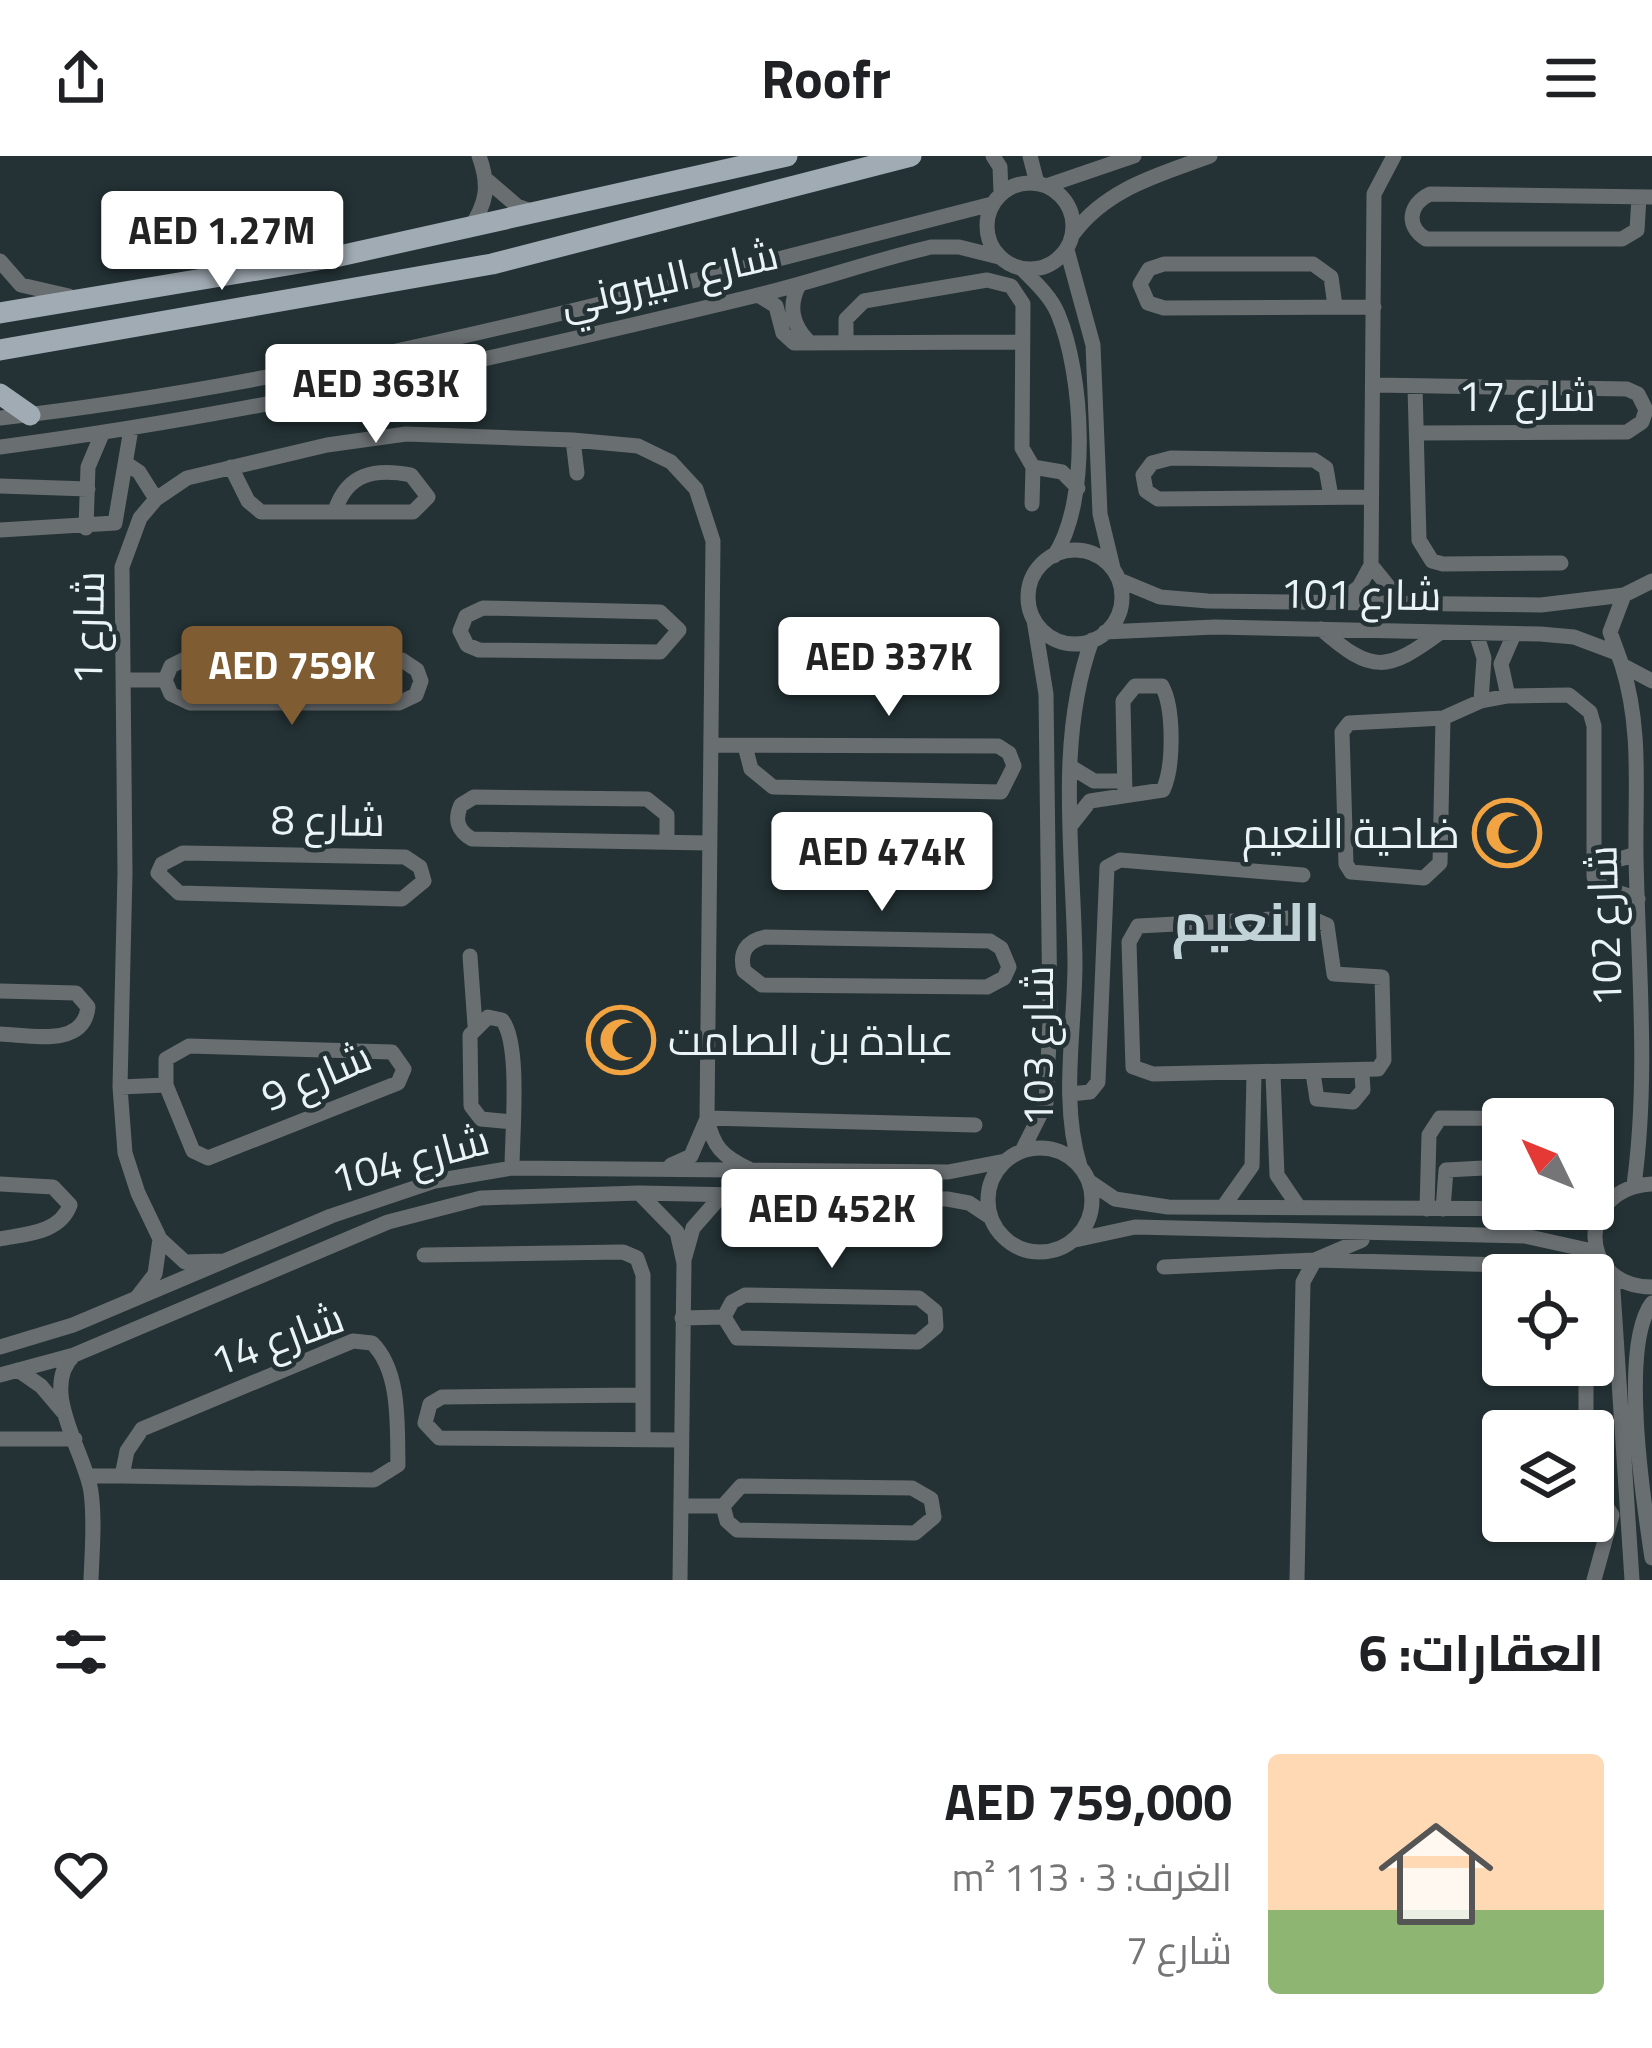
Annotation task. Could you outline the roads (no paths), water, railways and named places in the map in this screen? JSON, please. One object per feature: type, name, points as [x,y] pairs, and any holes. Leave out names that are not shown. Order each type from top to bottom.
[{"type":"main road","points":[[0,313],[258,272],[469,230],[787,156]]},
{"type":"main road","points":[[0,350],[532,255],[911,156]]},
{"type":"main road","points":[[258,272],[250,290],[261,307]]},
{"type":"main road","points":[[219,314],[227,292],[220,278]]},
{"type":"main road","points":[[0,367],[25,347]]},
{"type":"main road","points":[[0,394],[29,415]]},
{"type":"street","points":[[469,230],[486,201],[488,181],[479,156]]},
{"type":"street","points":[[992,156],[1000,167],[997,199],[986,232],[998,257],[1023,270],[1045,292],[1064,336],[1074,392],[1078,488],[1073,515],[1054,556],[1032,577],[1028,596],[1034,620],[1059,642],[1098,636],[1121,608],[1100,514],[1093,345],[1070,242],[1066,201],[1041,185],[1030,156]]},
{"type":"street","points":[[997,199],[1134,156]]},
{"type":"street","points":[[1023,270],[1040,269],[1070,242],[1092,208],[1124,189],[1210,156]]},
{"type":"street","points":[[1339,602],[1359,587],[1371,565],[1374,194],[1394,156]]},
{"type":"street","points":[[488,181],[517,206],[539,214]]},
{"type":"street","points":[[1430,194],[1646,196],[1636,230],[1622,239],[1426,238],[1416,232],[1411,217],[1416,203],[1430,194]]},
{"type":"street","name":"شارع البيروني","points":[[0,418],[526,320],[997,199]]},
{"type":"street","name":"شارع البيروني","points":[[0,447],[131,429],[504,354],[758,296],[931,247],[998,257]]},
{"type":"street","points":[[0,261],[36,292],[90,299]]},
{"type":"street","points":[[1336,306],[1331,277],[1313,264],[1164,263],[1149,269],[1140,284],[1148,303],[1164,308],[1374,307]]},
{"type":"street","points":[[846,339],[847,319],[864,301],[988,280],[1019,294],[1022,448],[1033,467],[1032,504]]},
{"type":"street","points":[[799,285],[793,296],[795,324],[808,341]]},
{"type":"street","points":[[758,296],[776,306],[787,338],[1022,342]]},
{"type":"street","points":[[526,320],[522,334],[533,347]]},
{"type":"street","points":[[501,325],[510,339],[504,354]]},
{"type":"street","name":"شارع 17","points":[[1375,385],[1627,389],[1638,394],[1646,410],[1642,422],[1627,432],[1417,433],[1415,386]]},
{"type":"street","points":[[0,530],[110,526],[118,519],[131,429]]},
{"type":"street","points":[[1417,433],[1419,540],[1432,560],[1561,563]]},
{"type":"street","points":[[86,528],[91,453],[102,434]]},
{"type":"street","name":"شارع 1","points":[[160,1240],[125,1153],[120,1087],[125,873],[122,567],[134,529],[156,499],[187,478],[231,466],[406,434],[573,440],[620,443],[655,453],[696,489],[713,541],[707,1118]]},
{"type":"street","points":[[573,440],[578,473]]},
{"type":"street","points":[[1331,497],[1328,474],[1314,460],[1171,458],[1152,463],[1143,475],[1146,491],[1158,500],[1331,497],[1371,496]]},
{"type":"street","points":[[127,464],[139,472],[156,499]]},
{"type":"street","points":[[231,466],[248,501],[261,512],[413,512],[428,497],[411,475],[369,473],[351,482],[335,511]]},
{"type":"street","points":[[1033,467],[1062,472],[1078,488]]},
{"type":"street","points":[[0,486],[88,489]]},
{"type":"street","points":[[118,519],[134,529]]},
{"type":"street","points":[[1054,556],[1082,549],[1116,574]]},
{"type":"street","points":[[1371,565],[1401,602]]},
{"type":"street","name":"شارع 101","points":[[1116,574],[1176,600],[1541,605],[1624,595]]},
{"type":"street","points":[[1618,658],[1613,612],[1624,595],[1649,578]]},
{"type":"street","points":[[679,630],[660,652],[479,650],[466,645],[460,631],[466,616],[482,608],[660,612],[679,630],[710,630]]},
{"type":"street","name":"شارع 103","points":[[1022,1151],[1046,1103],[1050,1021],[1046,694],[1034,620]]},
{"type":"street","name":"شارع 101","points":[[1098,636],[1147,627],[1574,638],[1618,658],[1652,681]]},
{"type":"street","points":[[1321,629],[1354,658],[1381,664],[1398,662],[1441,632]]},
{"type":"street","points":[[1476,633],[1484,658],[1480,701]]},
{"type":"street","points":[[1508,696],[1501,664],[1514,634]]},
{"type":"street","name":"شارع 103","points":[[1080,1166],[1072,1140],[1070,1094],[1071,767],[1074,706],[1098,636]]},
{"type":"street","points":[[191,656],[402,661],[417,670],[421,681],[416,695],[399,703],[190,703],[171,694],[165,680],[170,666],[191,656]]},
{"type":"street","name":"شارع 102","points":[[1618,658],[1635,704],[1638,747],[1636,854],[1644,1024],[1641,1157],[1634,1185]]},
{"type":"street","points":[[123,680],[165,680]]},
{"type":"street","points":[[1071,767],[1094,781],[1124,788],[1153,794],[1168,778],[1168,704],[1162,686],[1146,683],[1127,691],[1124,788]]},
{"type":"street","points":[[1443,718],[1440,863],[1424,878],[1352,872],[1346,864],[1342,732],[1360,718],[1443,718],[1480,701],[1569,695],[1590,712],[1597,883],[1638,898]]},
{"type":"street","points":[[749,741],[998,746],[1009,753],[1013,766],[1001,792],[772,788],[751,769],[745,746],[749,741]]},
{"type":"street","points":[[714,745],[745,746]]},
{"type":"street","points":[[1071,825],[1090,801],[1124,788]]},
{"type":"street","points":[[667,841],[667,815],[647,799],[474,797],[460,805],[457,818],[462,832],[472,839],[708,843]]},
{"type":"street","points":[[1594,850],[1614,861],[1636,854]]},
{"type":"street","name":"شارع 8","points":[[125,873],[158,873],[179,893],[402,898],[424,880],[420,867],[405,857],[183,853],[162,864],[158,873]]},
{"type":"street","points":[[1070,1094],[1090,1092],[1097,1082],[1104,881],[1112,862],[1303,875]]},
{"type":"street","points":[[1321,920],[1327,925],[1334,974],[1378,975],[1384,982],[1384,1060],[1374,1072],[1312,1073],[1144,1073],[1132,1067],[1130,942],[1138,926],[1321,920]]},
{"type":"street","points":[[765,937],[990,941],[1009,962],[1004,978],[987,987],[762,985],[744,970],[741,958],[746,946],[765,937]]},
{"type":"street","points":[[470,956],[475,1025],[470,1035],[470,1106],[481,1119],[512,1122]]},
{"type":"street","points":[[708,958],[741,958]]},
{"type":"street","points":[[0,991],[76,993],[88,1006],[85,1023],[68,1036],[0,1034]]},
{"type":"street","points":[[475,1025],[496,1018],[511,1034],[512,1168]]},
{"type":"street","name":"شارع 9","points":[[189,1046],[392,1052],[404,1069],[398,1083],[214,1158],[193,1150],[166,1085],[166,1059],[189,1046]]},
{"type":"street","points":[[1312,1073],[1317,1099],[1353,1102],[1363,1090],[1362,1073]]},
{"type":"street","points":[[1223,1207],[1252,1166],[1254,1074]]},
{"type":"street","points":[[1273,1074],[1277,1175],[1298,1206]]},
{"type":"street","points":[[120,1087],[166,1085]]},
{"type":"street","points":[[707,1118],[974,1125]]},
{"type":"street","points":[[666,1168],[691,1156],[707,1118]]},
{"type":"street","points":[[707,1118],[711,1140],[723,1156],[749,1168]]},
{"type":"street","points":[[1435,1209],[1429,1135],[1440,1118],[1482,1118]]},
{"type":"street","points":[[1075,1240],[1088,1223],[1093,1202],[1090,1181],[1080,1166],[1064,1153],[1043,1148],[1022,1151],[1005,1161],[993,1178],[990,1217],[1004,1239],[1027,1251],[1052,1252],[1075,1240],[1135,1227],[1526,1236],[1597,1252],[1595,1230]]},
{"type":"street","name":"شارع 104","points":[[0,1347],[137,1298],[331,1216],[441,1180],[512,1168],[948,1172],[1005,1161]]},
{"type":"street","points":[[1435,1209],[1446,1170],[1482,1168]]},
{"type":"street","points":[[441,1180],[437,1194],[443,1207]]},
{"type":"street","points":[[1090,1181],[1134,1204],[1482,1209]]},
{"type":"street","points":[[0,1184],[52,1187],[70,1205],[63,1218],[41,1231],[0,1239]]},
{"type":"street","points":[[1614,1195],[1634,1185],[1652,1184]]},
{"type":"street","points":[[639,1193],[677,1232],[684,1263]]},
{"type":"street","name":"شارع 104","points":[[0,1375],[74,1355],[339,1243],[443,1207],[521,1194],[947,1199],[969,1203],[990,1217]]},
{"type":"street","points":[[680,1580],[678,1439],[684,1263],[693,1228],[722,1195]]},
{"type":"street","points":[[331,1216],[342,1228],[339,1243]]},
{"type":"street","points":[[1297,1580],[1303,1282],[1315,1260],[1374,1235]]},
{"type":"street","points":[[160,1240],[185,1262],[224,1261]]},
{"type":"street","points":[[137,1298],[155,1274],[160,1240]]},
{"type":"street","points":[[424,1255],[623,1252],[638,1258],[643,1275],[643,1439]]},
{"type":"street","points":[[1164,1267],[1315,1260],[1482,1264]]},
{"type":"street","points":[[1614,1276],[1629,1285],[1652,1287]]},
{"type":"street","points":[[1614,1287],[1618,1515],[1632,1580]]},
{"type":"street","points":[[745,1295],[919,1298],[931,1305],[937,1319],[933,1334],[918,1342],[746,1339],[727,1329],[724,1317],[732,1303],[745,1295]]},
{"type":"street","points":[[1652,1303],[1641,1330],[1638,1435],[1639,1489],[1652,1558]]},
{"type":"street","points":[[682,1318],[724,1317]]},
{"type":"street","name":"شارع 14","points":[[88,1476],[382,1478],[398,1465],[397,1413],[384,1359],[372,1343],[352,1341],[142,1429],[127,1451],[122,1476]]},
{"type":"street","points":[[65,1415],[62,1375],[74,1355]]},
{"type":"street","points":[[18,1370],[41,1386],[65,1415],[75,1439],[88,1476],[92,1580]]},
{"type":"street","points":[[643,1395],[442,1397],[424,1417],[427,1429],[439,1438],[678,1439]]},
{"type":"street","points":[[0,1439],[75,1439]]},
{"type":"street","points":[[680,1506],[723,1506],[741,1486],[912,1488],[931,1499],[934,1510],[923,1529],[893,1533],[737,1530],[727,1521],[723,1506]]},
{"type":"street","points":[[1614,1510],[1618,1515]]},
{"type":"street","points":[[1594,1580],[1618,1515]]},
{"type":"place","name":"ضاحية النعيم","points":[[1507,833]]},
{"type":"place","name":"عبادة بن الصامت","points":[[621,1040]]},
{"type":"district","name":"النعيم","points":[[1246,922]]}]
